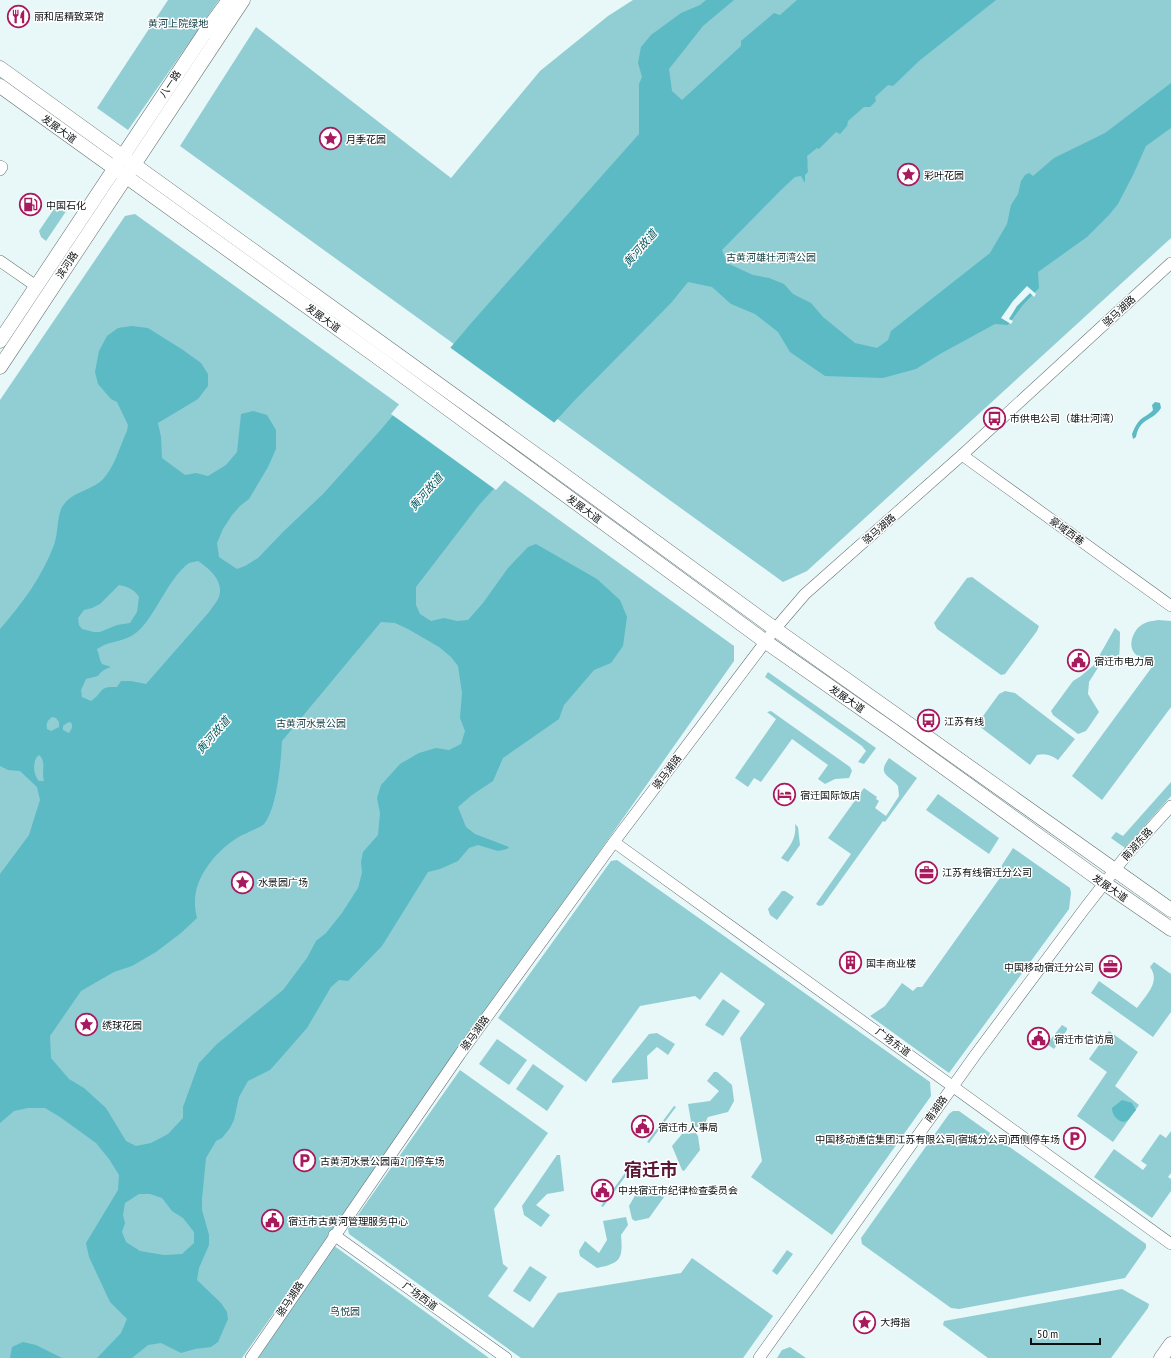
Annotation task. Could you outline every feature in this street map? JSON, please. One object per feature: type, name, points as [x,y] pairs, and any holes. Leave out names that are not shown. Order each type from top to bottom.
[{"type":"main road","name":"八一路","points":[[114,169],[204,34],[229,0]]},
{"type":"main road","name":"八一路","points":[[135,164],[243,0]]},
{"type":"main road","name":"发展大道","points":[[0,68],[135,164],[384,354],[542,478],[766,642],[892,730],[1104,883],[1171,929]]},
{"type":"main road","name":"发展大道","points":[[0,86],[114,169],[384,354],[550,464],[775,629],[1171,910]]},
{"type":"main road","name":"滨河路","points":[[0,367],[135,164]]},
{"type":"main road","name":"滨河路","points":[[0,341],[114,169]]},
{"type":"main road","points":[[1161,1358],[1171,1344]]},
{"type":"street","points":[[0,166],[2,167],[0,170]]},
{"type":"street","points":[[0,261],[36,286]]},
{"type":"street","name":"骆马湖路","points":[[251,1358],[334,1235],[460,1054],[614,842],[775,629],[805,594],[962,455],[1171,263]]},
{"type":"street","name":"豪域西巷","points":[[962,455],[1171,606]]},
{"type":"street","name":"南湖东路","points":[[1104,883],[1171,806]]},
{"type":"street","name":"广场东道","points":[[614,842],[1171,1244]]},
{"type":"street","name":"南湖路","points":[[759,1358],[953,1086],[1104,883]]},
{"type":"street","name":"广场西道","points":[[334,1235],[506,1358]]},
{"type":"green space","name":"黄河上院绿地","points":[[168,0],[219,0],[128,130],[97,108]]},
{"type":"green space","name":"古黄河雄壮河湾公园","points":[[633,0],[1171,0],[1171,238],[807,571],[783,582],[180,146],[256,27],[451,178],[540,71],[608,16]]},
{"type":"green space","points":[[60,202],[69,207],[46,241],[41,237],[39,231]]},
{"type":"green space","name":"古黄河水景公园","points":[[135,214],[734,646],[734,661],[242,1358],[0,1358],[0,400],[125,216]]},
{"type":"green space","points":[[972,577],[1039,626],[1037,631],[1005,674],[1001,675],[937,629],[934,623],[967,578]]},
{"type":"green space","points":[[1158,620],[1171,621],[1171,707],[1102,800],[1072,776],[1152,667],[1133,651],[1131,644],[1135,632],[1140,626],[1147,622]]},
{"type":"green space","points":[[1115,628],[1120,632],[1119,659],[1118,661],[1107,662],[1099,666],[1089,682],[1088,694],[1099,712],[1086,731],[1078,734],[1053,715],[1051,711],[1073,681],[1094,665]]},
{"type":"green space","points":[[768,672],[876,748],[864,764],[858,762],[866,751],[862,746],[765,677]]},
{"type":"green space","points":[[1005,691],[1015,693],[1075,739],[1058,760],[1048,755],[1037,755],[1030,765],[979,726],[978,723],[999,694]]},
{"type":"green space","points":[[771,711],[850,767],[852,771],[849,778],[835,779],[825,784],[818,779],[828,765],[792,739],[761,782],[754,778],[748,787],[735,778],[776,719],[767,712]]},
{"type":"green space","points":[[889,758],[917,778],[885,822],[883,821],[823,905],[819,906],[816,904],[851,854],[828,838],[864,788],[877,797],[876,799],[879,801],[875,808],[886,816],[899,796],[898,786],[885,774],[884,771]]},
{"type":"green space","points":[[1171,782],[1171,796],[1125,848],[1111,838],[1116,832],[1123,836]]},
{"type":"green space","points":[[938,794],[999,838],[989,854],[926,810]]},
{"type":"green space","points":[[795,824],[798,827],[800,845],[788,862],[781,858],[794,838]]},
{"type":"green space","points":[[1013,848],[1070,888],[1071,893],[1069,909],[949,1073],[870,1016],[885,1006],[902,983],[913,991],[917,987],[922,987],[1002,875],[1002,865]]},
{"type":"green space","points":[[617,860],[930,1082],[931,1096],[832,1235],[751,1177],[762,1161],[740,1038],[765,1004],[721,972],[700,1000],[695,996],[640,1006],[586,1082],[498,1018],[611,861]]},
{"type":"green space","points":[[782,891],[785,891],[794,897],[777,920],[770,915],[768,909]]},
{"type":"green space","points":[[1154,962],[1171,974],[1171,1012],[1153,1037],[1091,993],[1099,981],[1137,1008],[1153,983],[1154,978],[1150,967]]},
{"type":"green space","points":[[723,999],[740,1011],[723,1036],[705,1025]]},
{"type":"green space","points":[[1062,1025],[1067,1028],[1067,1030],[1054,1049],[1047,1044]]},
{"type":"green space","points":[[1109,1031],[1138,1052],[1115,1086],[1139,1105],[1113,1142],[1077,1116],[1107,1072],[1089,1059]]},
{"type":"green space","points":[[657,1033],[675,1044],[668,1055],[657,1047],[647,1056],[648,1079],[612,1083],[612,1080],[649,1034]]},
{"type":"green space","points":[[497,1039],[527,1060],[509,1085],[479,1064]]},
{"type":"green space","points":[[533,1064],[564,1086],[547,1111],[516,1089]]},
{"type":"green space","points":[[460,1070],[548,1133],[494,1209],[503,1264],[508,1268],[488,1296],[533,1328],[558,1293],[681,1273],[692,1258],[773,1316],[743,1358],[521,1358],[349,1234],[348,1229]]},
{"type":"green space","points":[[714,1072],[717,1072],[732,1085],[734,1101],[728,1112],[708,1117],[703,1127],[692,1127],[688,1104],[710,1101],[719,1091],[707,1081]]},
{"type":"green space","points":[[674,1106],[676,1107],[649,1143],[647,1142]]},
{"type":"green space","points":[[953,1111],[959,1111],[1146,1244],[1146,1248],[1125,1278],[959,1309],[951,1308],[862,1244],[861,1238],[949,1114]]},
{"type":"green space","points":[[1171,1131],[1171,1173],[1168,1177],[1171,1179],[1171,1191],[1152,1218],[1094,1177],[1114,1149],[1143,1170],[1147,1165],[1141,1161],[1160,1134],[1166,1138]]},
{"type":"green space","points":[[696,1133],[698,1136],[700,1150],[684,1171],[682,1170],[672,1146],[682,1134]]},
{"type":"green space","points":[[557,1155],[560,1155],[564,1191],[547,1194],[536,1205],[550,1215],[541,1227],[524,1215],[522,1206]]},
{"type":"green space","points":[[625,1173],[627,1174],[603,1207],[601,1206]]},
{"type":"green space","points":[[637,1192],[664,1197],[649,1218],[635,1221],[632,1219],[629,1206]]},
{"type":"green space","points":[[626,1217],[628,1225],[621,1235],[621,1255],[616,1262],[597,1268],[580,1256],[579,1251],[585,1241],[599,1253],[607,1240],[603,1221]]},
{"type":"green space","name":"鸟悦园","points":[[333,1245],[489,1358],[257,1358]]},
{"type":"green space","points":[[787,1250],[793,1254],[777,1275],[772,1271]]},
{"type":"green space","points":[[530,1266],[547,1277],[530,1302],[513,1291]]},
{"type":"green space","points":[[1122,1289],[1149,1304],[1148,1308],[1111,1358],[988,1358],[943,1325],[944,1321]]},
{"type":"green space","points":[[790,1347],[806,1358],[777,1358],[782,1350]]},
{"type":"water","name":"黄河故道","points":[[706,0],[734,0],[703,26],[669,69],[672,91],[682,100],[741,46],[741,41],[774,13],[780,15],[797,0],[996,0],[919,61],[893,86],[888,85],[875,97],[876,101],[870,107],[864,107],[848,121],[847,126],[840,134],[836,132],[819,149],[817,148],[807,156],[808,172],[805,175],[805,183],[801,176],[795,177],[722,250],[727,263],[753,275],[769,278],[784,284],[793,294],[811,303],[823,317],[855,343],[877,348],[888,340],[891,331],[990,253],[1007,224],[1011,205],[1018,194],[1021,181],[1025,175],[1029,173],[1033,176],[1054,158],[1105,133],[1171,83],[1171,128],[1146,146],[1118,204],[1109,215],[1087,237],[1038,272],[1039,288],[1022,306],[1008,325],[995,324],[916,369],[883,378],[825,376],[790,352],[778,332],[755,314],[731,304],[712,287],[688,282],[671,303],[573,402],[479,505],[416,587],[416,605],[420,614],[431,621],[444,618],[457,621],[468,620],[483,603],[508,568],[528,547],[536,544],[597,579],[620,600],[627,617],[623,646],[611,663],[594,670],[564,705],[559,719],[503,758],[493,781],[472,795],[458,807],[466,827],[475,834],[509,847],[498,851],[478,845],[469,848],[458,861],[440,869],[428,872],[382,946],[348,981],[339,980],[331,987],[307,1028],[270,1070],[248,1081],[239,1097],[234,1120],[230,1128],[222,1138],[216,1141],[206,1158],[202,1210],[209,1235],[209,1245],[199,1268],[197,1280],[221,1303],[227,1312],[228,1319],[218,1342],[211,1347],[181,1353],[161,1343],[148,1345],[132,1358],[97,1358],[121,1333],[127,1319],[110,1302],[89,1257],[86,1243],[118,1190],[119,1175],[109,1159],[96,1143],[45,1108],[28,1108],[14,1111],[0,1123],[0,874],[29,835],[40,800],[37,787],[20,771],[8,770],[0,766],[0,629],[24,600],[44,568],[54,545],[60,513],[64,504],[68,499],[95,485],[105,477],[113,465],[127,431],[128,425],[117,402],[111,399],[98,384],[95,372],[99,351],[107,336],[118,328],[132,326],[148,328],[201,363],[208,374],[208,386],[198,399],[158,423],[161,437],[162,458],[185,475],[196,473],[208,476],[226,465],[237,452],[241,414],[253,411],[267,415],[276,430],[276,449],[268,467],[249,499],[232,515],[223,529],[217,543],[219,557],[237,569],[245,566],[258,558],[323,494],[378,433],[473,321],[639,134],[639,84],[642,77],[638,63],[641,47],[651,35],[681,13],[700,5]],"holes":[[[198,561],[207,568],[218,581],[220,586],[219,597],[210,611],[146,684],[121,681],[117,687],[102,690],[91,701],[82,697],[81,690],[86,679],[98,676],[103,670],[111,667],[102,664],[97,649],[109,643],[132,636],[137,632],[149,619],[176,576],[189,563]],[[119,585],[130,589],[139,597],[137,612],[130,623],[117,625],[100,632],[82,629],[79,625],[78,618],[84,610],[100,604]],[[381,622],[395,623],[408,629],[439,647],[451,657],[458,666],[462,693],[460,718],[465,731],[461,744],[449,750],[436,748],[419,753],[400,764],[381,785],[377,798],[380,813],[378,835],[363,852],[361,862],[362,873],[358,888],[342,913],[326,933],[316,941],[307,958],[283,990],[217,1044],[199,1063],[183,1107],[183,1118],[168,1134],[151,1143],[136,1146],[126,1141],[106,1108],[84,1088],[69,1079],[51,1058],[50,1036],[81,991],[114,972],[132,966],[156,952],[181,933],[197,918],[195,898],[198,883],[202,875],[217,854],[230,843],[264,824],[272,808],[278,784],[282,741]],[[52,717],[56,718],[59,722],[59,727],[51,731],[47,729],[49,720]],[[70,722],[72,724],[72,728],[69,733],[63,730],[63,726]],[[39,755],[43,761],[44,781],[39,781],[35,775],[35,760]],[[139,1194],[150,1194],[162,1198],[172,1211],[183,1218],[194,1232],[194,1243],[182,1254],[164,1255],[140,1251],[126,1242],[122,1232],[125,1223],[123,1215],[125,1203]]]},
{"type":"water","points":[[1155,402],[1160,403],[1161,408],[1154,416],[1140,426],[1136,437],[1133,439],[1132,434],[1136,425],[1153,410],[1152,405]]},
{"type":"water","points":[[1122,1100],[1132,1103],[1136,1110],[1128,1120],[1124,1122],[1117,1119],[1112,1111],[1112,1108]]},
{"type":"water","points":[[23,1342],[36,1345],[62,1358],[10,1358],[12,1347]]},
{"type":"pier","points":[[1027,286],[1036,294],[1034,297],[1030,293],[1017,306],[1009,319],[1013,321],[1011,324],[1001,318],[1013,301]]},
{"type":"pier","points":[[448,346],[556,424],[496,490],[391,414]]},
{"type":"place","name":"丽和居精致菜馆","points":[[19,16]]},
{"type":"place","name":"月季花园","points":[[330,139]]},
{"type":"place","name":"彩叶花园","points":[[909,175]]},
{"type":"place","name":"中国石化","points":[[30,205]]},
{"type":"place","name":"市供电公司（雄壮河湾）","points":[[995,418]]},
{"type":"place","name":"宿迁市电力局","points":[[1079,661]]},
{"type":"place","name":"江苏有线","points":[[929,721]]},
{"type":"place","name":"宿迁国际饭店","points":[[785,795]]},
{"type":"place","name":"江苏有线宿迁分公司","points":[[927,872]]},
{"type":"place","name":"水景园广场","points":[[243,882]]},
{"type":"place","name":"国丰商业楼","points":[[851,963]]},
{"type":"place","name":"中国移动宿迁分公司","points":[[1110,967]]},
{"type":"place","name":"绣球花园","points":[[86,1025]]},
{"type":"place","name":"宿迁市信访局","points":[[1039,1039]]},
{"type":"place","name":"宿迁市人事局","points":[[642,1127]]},
{"type":"place","name":"中国移动通信集团江苏有限公司(宿城分公司)西侧停车场","points":[[1075,1139]]},
{"type":"place","name":"古黄河水景公园南2门停车场","points":[[304,1161]]},
{"type":"place","name":"中共宿迁市纪律检查委员会","points":[[603,1190]]},
{"type":"place","name":"宿迁市古黄河管理服务中心","points":[[272,1221]]},
{"type":"place","name":"大拇指","points":[[865,1322]]},
{"type":"district","name":"宿迁市","points":[[651,1169]]}]
